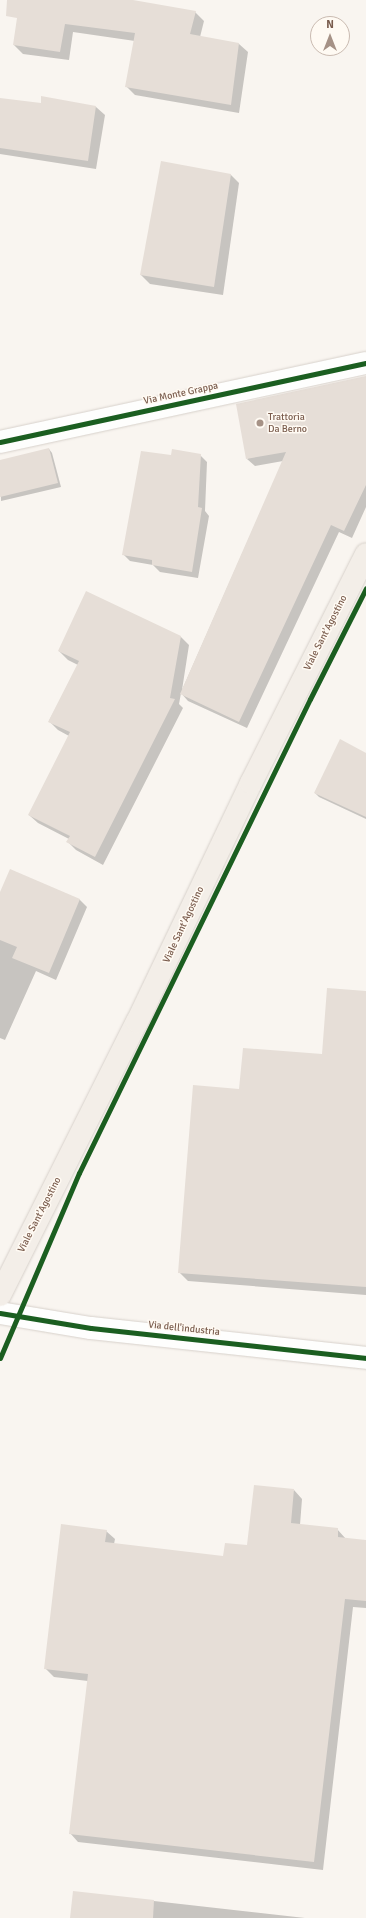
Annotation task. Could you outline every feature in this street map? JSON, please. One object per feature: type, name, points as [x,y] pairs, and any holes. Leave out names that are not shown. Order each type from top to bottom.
[{"type":"main road","name":"Viale Sant'Agostino","points":[[0,1294],[137,1022],[251,783],[366,554]]},
{"type":"street","name":"Via Monte Grappa","points":[[0,442],[366,363]]},
{"type":"street","name":"Via dell'industria","points":[[0,1313],[91,1328],[366,1358]]},
{"type":"building","points":[[7,0],[133,0],[196,11],[190,34],[239,43],[231,105],[125,87],[135,33],[65,24],[60,52],[13,45],[17,18],[6,16]]},
{"type":"building","points":[[41,96],[96,106],[88,161],[0,148],[0,98],[41,103]]},
{"type":"building","points":[[161,161],[231,174],[214,287],[140,275]]},
{"type":"building","points":[[366,376],[366,485],[344,531],[331,525],[239,722],[180,694],[286,452],[246,459],[236,404]]},
{"type":"building","points":[[49,448],[58,483],[0,497],[0,460]]},
{"type":"building","points":[[172,449],[201,454],[198,507],[202,508],[192,572],[152,565],[152,560],[122,555],[141,451],[171,455]]},
{"type":"building","points":[[86,591],[181,636],[170,698],[175,699],[95,857],[66,842],[70,836],[28,815],[70,732],[48,722],[79,661],[58,651]]},
{"type":"building","points":[[340,739],[366,753],[366,817],[314,793]]},
{"type":"building","points":[[10,869],[80,899],[49,973],[12,958],[17,947],[0,940],[0,892]]},
{"type":"building","points":[[327,988],[366,991],[366,1287],[178,1273],[193,1085],[239,1089],[243,1048],[322,1054]]},
{"type":"building","points":[[254,1485],[294,1489],[291,1523],[338,1528],[338,1537],[366,1540],[366,1601],[345,1599],[314,1862],[69,1834],[88,1674],[44,1669],[61,1524],[107,1530],[105,1542],[223,1556],[225,1543],[247,1545]]},
{"type":"building","points":[[73,1891],[154,1900],[153,1918],[70,1918]]},
{"type":"cycle path","points":[[0,442],[366,363]]},
{"type":"cycle path","points":[[0,1358],[79,1173],[310,699],[366,588]]},
{"type":"cycle path","points":[[0,1313],[91,1328],[366,1358]]},
{"type":"place","name":"Trattoria Da Berno","points":[[260,423]]}]
